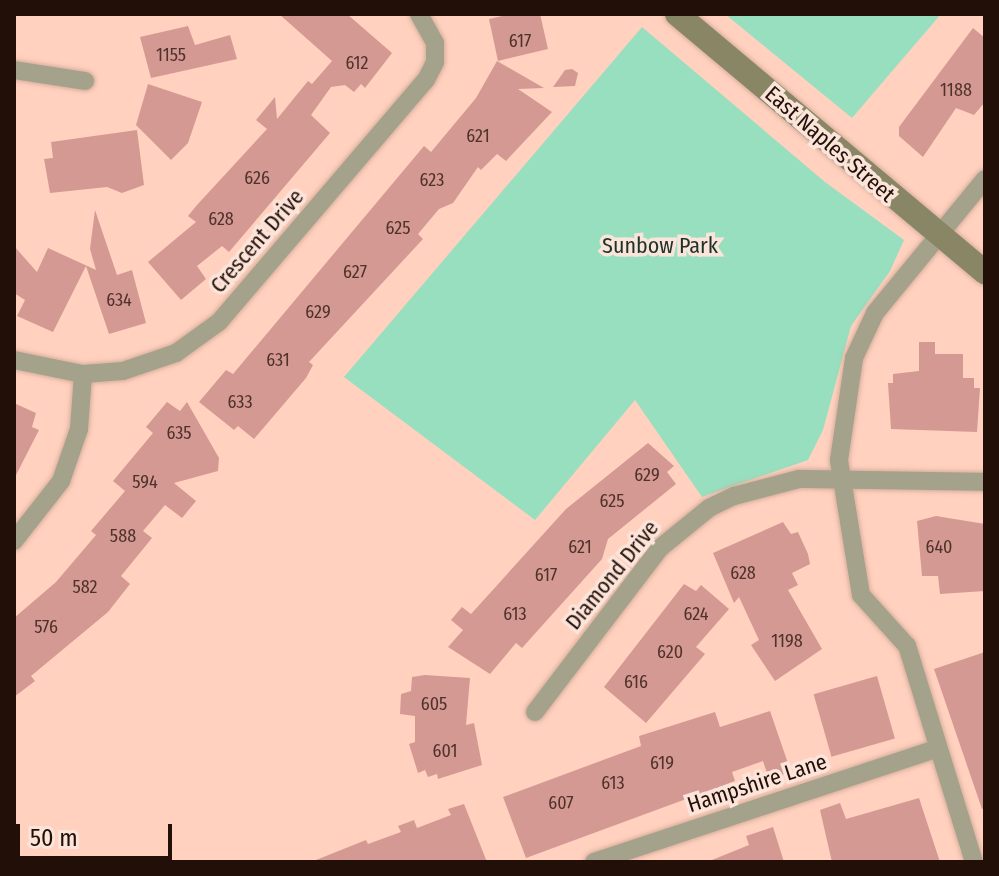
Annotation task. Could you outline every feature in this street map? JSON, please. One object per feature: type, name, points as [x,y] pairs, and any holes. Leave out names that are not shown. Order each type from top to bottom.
[{"type":"street","name":"Crescent Drive","points":[[14,360],[83,374],[123,371],[176,353],[219,322],[426,80],[435,62],[435,43],[419,14]]},
{"type":"street","name":"East Naples Street","points":[[677,14],[940,239],[985,272]]},
{"type":"street","points":[[14,70],[85,81]]},
{"type":"street","points":[[974,862],[935,749],[907,646],[861,595],[839,460],[854,358],[875,313],[940,239],[985,179]]},
{"type":"street","points":[[14,541],[61,481],[79,429],[83,374]]},
{"type":"street","name":"Diamond Drive","points":[[535,712],[660,548],[696,515],[756,490],[799,479],[842,477],[985,482]]},
{"type":"street","name":"Hampshire Lane","points":[[594,862],[935,749]]},
{"type":"green space","points":[[725,14],[941,14],[852,118]]},
{"type":"green space","name":"Sunbow Park","points":[[642,27],[825,182],[904,240],[890,271],[851,326],[823,430],[808,460],[702,497],[635,400],[535,520],[344,377]]},
{"type":"building","points":[[279,14],[347,14],[392,53],[365,88],[361,84],[354,92],[345,85],[331,87],[311,115],[330,133],[229,252],[222,246],[197,266],[206,279],[181,300],[148,262],[196,222],[188,216],[267,129],[256,120],[275,97],[277,119],[308,81],[312,84],[332,61]]},
{"type":"building","points":[[511,14],[540,14],[548,49],[498,61],[489,19]]},
{"type":"building","points":[[188,26],[195,45],[230,35],[237,59],[151,78],[140,37]]},
{"type":"building","points":[[973,28],[985,38],[985,102],[974,115],[956,108],[923,157],[899,136],[899,127]]},
{"type":"building","points":[[497,61],[544,88],[518,89],[552,112],[506,161],[497,154],[481,170],[478,167],[453,203],[439,209],[418,234],[423,239],[309,362],[313,365],[306,378],[254,439],[238,426],[234,430],[199,402],[226,370],[233,374],[424,146],[431,152],[476,98]]},
{"type":"building","points":[[572,69],[578,73],[575,86],[553,87],[565,70]]},
{"type":"building","points":[[148,84],[202,102],[188,143],[171,160],[136,125]]},
{"type":"building","points":[[137,130],[144,185],[122,193],[107,187],[50,193],[44,159],[53,158],[51,142]]},
{"type":"building","points":[[95,210],[117,275],[132,270],[146,323],[109,334],[86,266],[53,332],[17,316],[25,300],[14,293],[14,246],[37,272],[48,248],[96,270],[90,249]]},
{"type":"building","points":[[919,342],[935,342],[935,354],[963,354],[963,378],[974,378],[974,388],[980,388],[977,432],[891,429],[888,383],[893,383],[893,374],[919,371]]},
{"type":"building","points":[[167,402],[180,411],[187,402],[219,458],[218,471],[174,483],[196,501],[182,518],[165,505],[143,531],[152,538],[121,576],[130,584],[108,612],[31,676],[35,681],[14,697],[14,618],[56,582],[96,535],[91,531],[125,491],[113,481],[153,433],[146,427]]},
{"type":"building","points":[[14,403],[36,413],[32,427],[39,430],[14,479]]},
{"type":"building","points":[[648,443],[674,466],[667,472],[676,484],[608,539],[602,559],[522,648],[516,643],[490,674],[448,647],[463,630],[451,620],[462,607],[471,614],[566,509]]},
{"type":"building","points":[[936,516],[985,524],[985,591],[940,594],[938,576],[922,576],[917,521]]},
{"type":"building","points":[[783,522],[791,534],[798,532],[810,564],[792,573],[798,585],[788,590],[822,649],[775,681],[751,645],[759,640],[739,597],[734,603],[713,553]]},
{"type":"building","points":[[684,584],[696,591],[701,585],[729,609],[696,647],[705,654],[646,723],[604,687]]},
{"type":"building","points":[[985,652],[985,808],[982,809],[934,669]]},
{"type":"building","points":[[877,676],[895,738],[831,757],[814,694]]},
{"type":"building","points":[[412,677],[470,678],[466,725],[474,723],[482,765],[438,779],[437,774],[428,777],[425,770],[418,773],[409,744],[415,742],[415,716],[400,714],[401,694],[411,691]]},
{"type":"building","points":[[770,711],[791,772],[769,779],[763,761],[732,772],[735,781],[526,858],[503,797],[641,746],[639,736],[715,712],[720,727]]},
{"type":"building","points":[[919,798],[940,862],[832,862],[820,810],[840,803],[846,819]]},
{"type":"building","points":[[464,804],[487,862],[311,862],[366,840],[368,844],[401,832],[398,826],[414,820],[417,828],[451,815],[448,809]]},
{"type":"building","points":[[773,827],[784,862],[707,862],[749,845],[746,836]]}]
